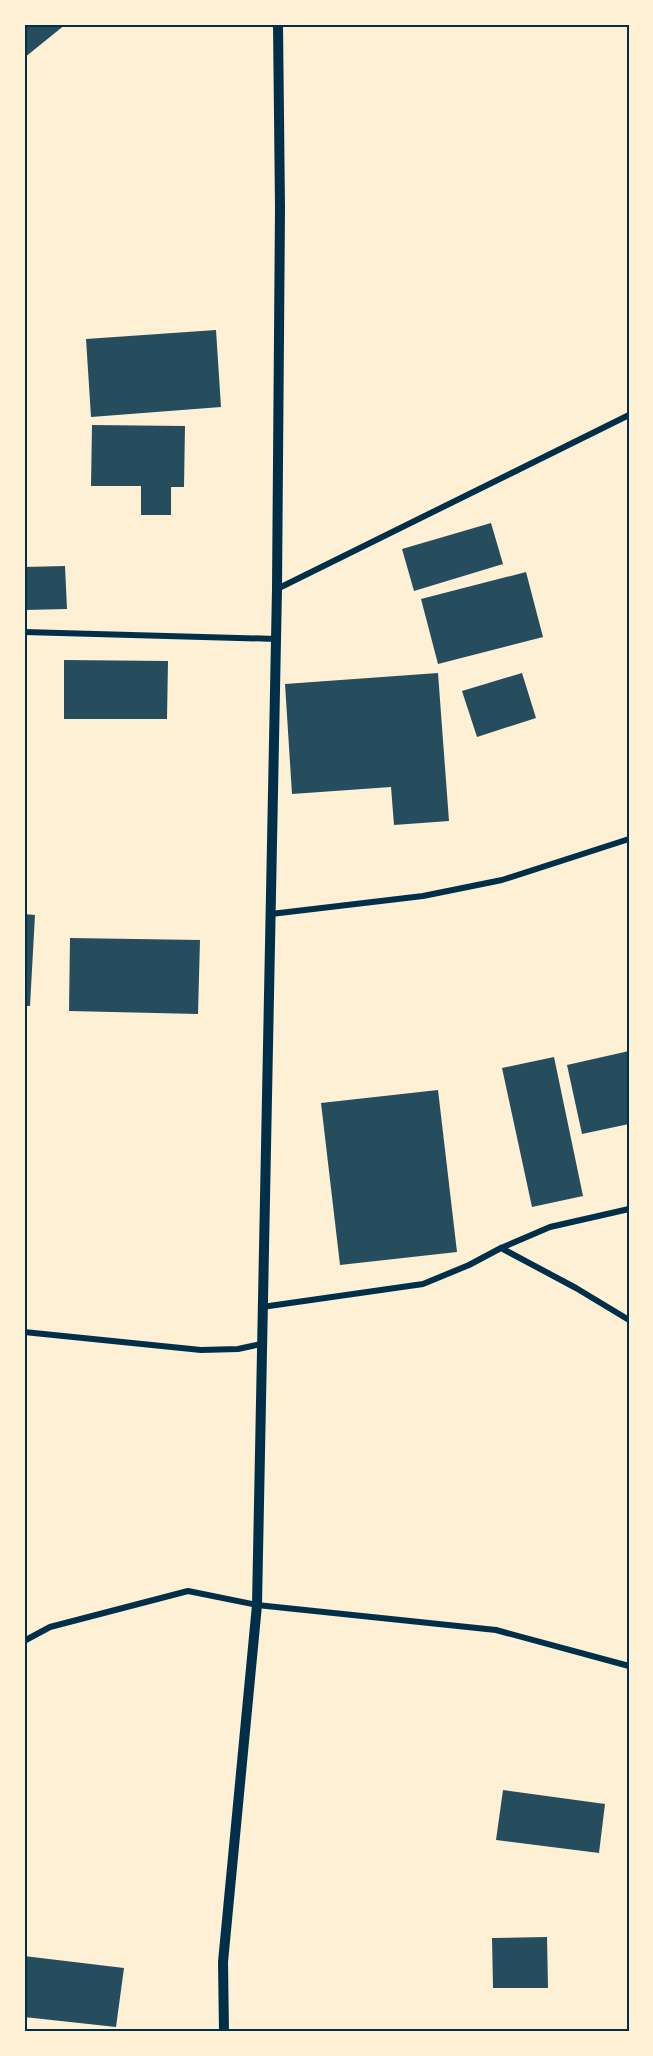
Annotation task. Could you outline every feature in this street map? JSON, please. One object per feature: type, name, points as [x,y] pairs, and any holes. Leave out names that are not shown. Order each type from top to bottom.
[{"type":"street","points":[[224,2032],[223,1962],[257,1605],[277,639],[280,208],[278,24]]},
{"type":"street","points":[[277,589],[629,415]]},
{"type":"street","points":[[24,632],[277,639]]},
{"type":"street","points":[[271,914],[423,896],[502,880],[629,839]]},
{"type":"street","points":[[262,1307],[423,1284],[550,1227],[629,1209]]},
{"type":"street","points":[[501,1248],[576,1288],[629,1320]]},
{"type":"street","points":[[24,1332],[201,1350],[238,1349],[261,1344]]},
{"type":"street","points":[[24,1641],[50,1627],[188,1591],[257,1605],[496,1630],[629,1666]]},
{"type":"building","points":[[24,24],[66,24],[24,58]]},
{"type":"building","points":[[216,330],[221,407],[91,417],[86,339]]},
{"type":"building","points":[[92,425],[185,426],[184,487],[171,487],[171,515],[141,515],[141,486],[91,486]]},
{"type":"building","points":[[491,523],[503,564],[414,591],[402,549]]},
{"type":"building","points":[[65,566],[67,609],[24,610],[24,567]]},
{"type":"building","points":[[526,572],[543,637],[438,664],[421,599]]},
{"type":"building","points":[[64,660],[168,661],[167,719],[64,719]]},
{"type":"building","points":[[438,673],[449,821],[394,825],[391,787],[292,794],[285,684]]},
{"type":"building","points":[[522,673],[536,718],[477,737],[462,691]]},
{"type":"building","points":[[24,914],[35,915],[30,1006],[24,1006]]},
{"type":"building","points":[[70,938],[200,940],[198,1014],[69,1011]]},
{"type":"building","points":[[629,1051],[629,1124],[582,1134],[567,1065]]},
{"type":"building","points":[[554,1057],[583,1196],[532,1207],[502,1068]]},
{"type":"building","points":[[438,1090],[457,1252],[340,1265],[321,1103]]},
{"type":"building","points":[[503,1790],[605,1804],[599,1853],[496,1840]]},
{"type":"building","points":[[547,1937],[548,1988],[493,1988],[492,1938]]},
{"type":"building","points":[[24,1956],[124,1968],[116,2027],[24,2017]]}]
